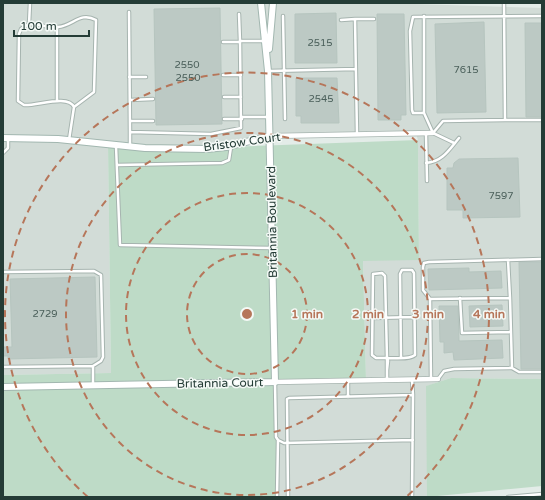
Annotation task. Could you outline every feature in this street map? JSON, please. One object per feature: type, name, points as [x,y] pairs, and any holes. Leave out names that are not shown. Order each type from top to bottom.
[{"type":"street","name":"Britannia Boulevard","points":[[261,3],[268,63]]},
{"type":"street","name":"Britannia Boulevard","points":[[273,3],[268,71],[275,382]]},
{"type":"street","name":"Bristow Court","points":[[5,138],[69,140],[130,147],[207,149],[231,146],[270,136],[433,133]]},
{"type":"street","name":"Britannia Court","points":[[3,387],[438,379]]},
{"type":"lane","points":[[29,24],[30,3]]},
{"type":"lane","points":[[504,3],[505,120]]},
{"type":"lane","points":[[128,12],[130,147]]},
{"type":"lane","points":[[130,132],[211,134],[241,128],[239,14]]},
{"type":"lane","points":[[69,140],[74,107],[94,92],[96,20],[86,16],[76,18],[64,26],[57,27],[29,24],[21,29],[19,34],[18,101],[24,105],[57,101],[69,102],[74,107]]},
{"type":"lane","points":[[283,16],[285,119]]},
{"type":"lane","points":[[424,16],[424,113],[433,133],[454,143]]},
{"type":"lane","points":[[424,113],[413,113],[412,110],[410,31],[413,17],[542,16]]},
{"type":"lane","points":[[355,19],[357,135]]},
{"type":"lane","points":[[341,20],[374,19]]},
{"type":"lane","points":[[57,27],[57,101]]},
{"type":"lane","points":[[223,42],[265,41]]},
{"type":"lane","points":[[268,71],[356,69]]},
{"type":"lane","points":[[223,75],[241,75]]},
{"type":"lane","points":[[129,78],[146,77]]},
{"type":"lane","points":[[224,97],[241,97]]},
{"type":"lane","points":[[130,100],[153,99]]},
{"type":"lane","points":[[224,119],[270,117]]},
{"type":"lane","points":[[433,133],[443,121],[542,120]]},
{"type":"lane","points":[[130,121],[153,121]]},
{"type":"lane","points":[[426,133],[426,181]]},
{"type":"lane","points":[[3,153],[8,148],[5,138]]},
{"type":"lane","points":[[426,163],[434,162],[442,158],[459,138]]},
{"type":"lane","points":[[116,146],[120,245],[272,248]]},
{"type":"lane","points":[[117,165],[222,163],[228,160],[231,146]]},
{"type":"lane","points":[[431,379],[430,299],[423,290],[424,263],[542,259]]},
{"type":"lane","points":[[508,260],[512,368]]},
{"type":"lane","points":[[387,380],[388,361],[387,358],[385,276],[382,272],[374,273],[372,277],[373,358],[387,358],[401,358],[412,358],[415,355],[414,273],[412,270],[402,270],[400,274],[401,358]]},
{"type":"lane","points":[[3,272],[99,272],[101,275],[103,357],[101,361],[93,366],[3,367]]},
{"type":"lane","points":[[460,298],[462,333],[511,332]]},
{"type":"lane","points":[[430,299],[510,298]]},
{"type":"lane","points":[[372,318],[415,317]]},
{"type":"lane","points":[[93,366],[94,385]]},
{"type":"lane","points":[[438,379],[444,372],[454,369],[512,368],[519,372],[542,372]]},
{"type":"lane","points":[[412,379],[412,497]]},
{"type":"lane","points":[[348,380],[348,397]]},
{"type":"lane","points":[[275,382],[276,430],[278,440],[277,497]]},
{"type":"lane","points":[[288,497],[287,399],[413,395]]},
{"type":"lane","points":[[278,440],[287,443],[413,440]]},
{"type":"lane","points":[[508,497],[542,494]]},
{"type":"shaded area","points":[[3,3],[384,3],[542,8],[542,379],[451,378],[427,386],[427,497],[277,497],[278,440],[275,382],[366,380],[363,260],[419,260],[418,140],[416,134],[270,136],[226,147],[108,145],[111,373],[3,375]]},
{"type":"green space","points":[[418,140],[419,260],[363,261],[366,380],[275,382],[277,497],[3,497],[3,375],[111,373],[108,145],[226,147]]},
{"type":"green space","points":[[451,378],[542,379],[542,486],[427,497],[426,386]]},
{"type":"building","points":[[220,8],[222,124],[156,125],[154,9]]},
{"type":"building","points":[[336,13],[337,63],[295,63],[295,14]]},
{"type":"building","points":[[377,14],[404,14],[406,115],[401,115],[401,120],[378,120]]},
{"type":"building","points":[[484,22],[486,112],[437,113],[435,24]]},
{"type":"building","points":[[525,23],[542,23],[542,117],[526,117]]},
{"type":"building","points":[[296,78],[337,78],[339,123],[301,123],[301,116],[296,116]]},
{"type":"building","points":[[518,158],[520,217],[463,218],[463,210],[447,210],[447,168],[453,168],[454,163],[459,159]]},
{"type":"building","points":[[519,262],[542,262],[542,369],[521,369]]},
{"type":"building","points":[[469,268],[469,272],[501,271],[502,288],[429,290],[428,269]]},
{"type":"building","points":[[95,277],[97,357],[8,359],[8,356],[3,356],[3,347],[12,347],[10,279]]},
{"type":"building","points":[[502,305],[503,326],[470,327],[469,306]]},
{"type":"building","points":[[439,306],[458,306],[459,341],[502,340],[503,358],[454,360],[453,352],[444,353],[444,342],[440,342]]}]
